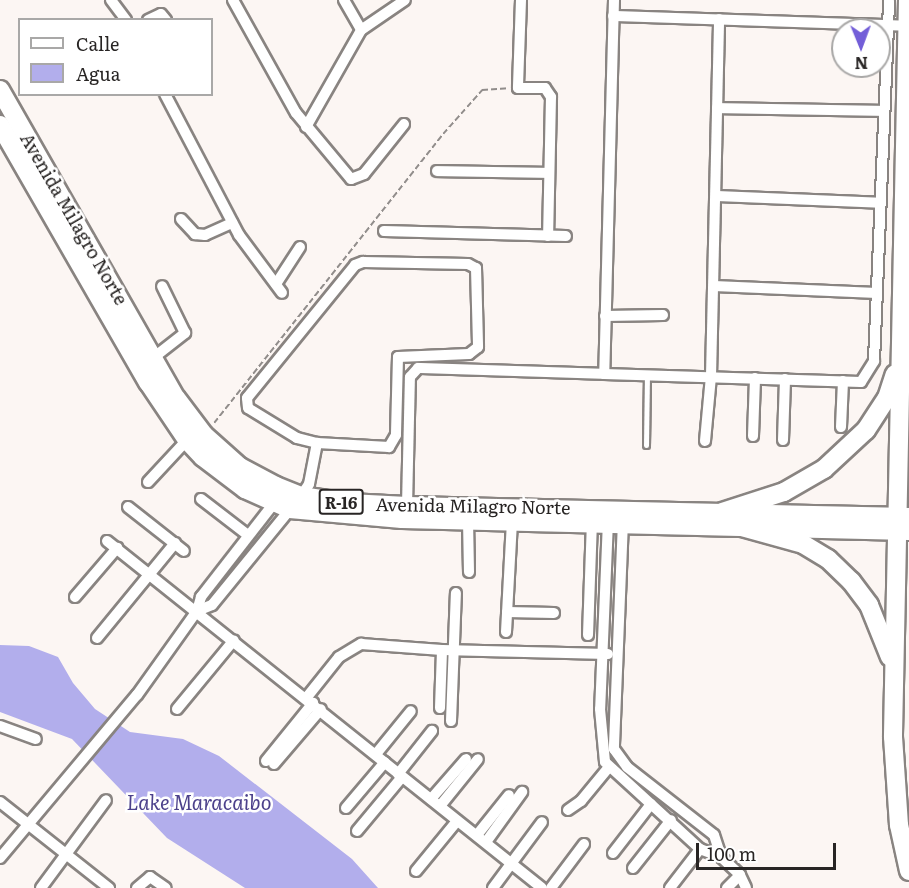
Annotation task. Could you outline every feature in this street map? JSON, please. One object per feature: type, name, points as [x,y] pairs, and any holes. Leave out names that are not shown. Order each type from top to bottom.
[{"type":"main road","points":[[908,0],[901,358],[903,524],[898,636],[894,670],[893,737],[898,814],[909,871]]},
{"type":"main road","name":"Avenida Milagro Norte","points":[[0,90],[40,178],[148,382],[196,438],[288,499],[354,516],[512,521],[722,512],[903,524]]},
{"type":"main road","name":"Avenida Milagro Norte","points":[[0,126],[40,178],[153,358],[196,438]]},
{"type":"main road","points":[[722,512],[784,492],[824,469],[866,430],[887,398],[901,358]]},
{"type":"main road","name":"Avenida Milagro Norte","points":[[288,499],[742,527],[903,524]]},
{"type":"main road","points":[[742,527],[803,544],[851,581],[869,605],[894,670]]},
{"type":"street","points":[[111,0],[124,18]]},
{"type":"street","points":[[233,0],[306,127],[325,153],[354,180],[364,174],[404,124]]},
{"type":"street","points":[[344,0],[361,30]]},
{"type":"street","points":[[306,127],[361,30],[405,0]]},
{"type":"street","points":[[521,0],[518,88],[549,90],[548,236]]},
{"type":"street","points":[[604,374],[614,0]]},
{"type":"street","points":[[888,18],[889,0]]},
{"type":"street","points":[[613,16],[831,23]]},
{"type":"street","points":[[705,441],[711,376],[714,286],[719,19]]},
{"type":"street","points":[[891,25],[908,26]]},
{"type":"street","points":[[407,506],[410,377],[418,368],[861,382],[874,361],[886,78]]},
{"type":"street","points":[[166,96],[232,223],[256,263],[279,288],[300,247]]},
{"type":"street","points":[[717,108],[884,111]]},
{"type":"street","points":[[437,171],[549,173]]},
{"type":"street","points":[[716,196],[880,203]]},
{"type":"street","points":[[180,219],[195,234],[205,235],[232,223]]},
{"type":"street","points":[[384,231],[566,236]]},
{"type":"street","points":[[468,264],[476,268],[478,347],[470,354],[398,357],[394,442],[381,449],[317,443],[281,430],[248,408],[246,398],[355,265],[468,264]]},
{"type":"street","points":[[153,358],[185,333],[162,286]]},
{"type":"street","points":[[714,286],[877,293]]},
{"type":"street","points":[[605,316],[663,315]]},
{"type":"street","points":[[753,436],[755,378]]},
{"type":"street","points":[[783,440],[785,379]]},
{"type":"street","points":[[841,427],[843,381]]},
{"type":"street","points":[[148,482],[196,438]]},
{"type":"street","points":[[0,858],[137,695],[197,611],[201,597],[248,536],[288,499],[309,484],[317,443]]},
{"type":"street","points":[[201,499],[248,536]]},
{"type":"street","points":[[197,611],[212,605],[288,499]]},
{"type":"street","points":[[128,507],[184,551]]},
{"type":"street","points":[[611,518],[603,654],[602,752],[609,767],[671,820],[700,849],[722,856]]},
{"type":"street","points":[[588,635],[591,556],[611,518]]},
{"type":"street","points":[[611,518],[617,654],[617,754],[714,835],[722,856],[740,874],[746,888]]},
{"type":"street","points":[[468,520],[468,572]]},
{"type":"street","points":[[506,632],[512,521]]},
{"type":"street","points":[[106,541],[314,703],[400,776],[543,888],[584,844]]},
{"type":"street","points":[[97,638],[174,543]]},
{"type":"street","points":[[75,597],[117,548]]},
{"type":"street","points":[[591,556],[607,556]]},
{"type":"street","points":[[451,721],[456,593]]},
{"type":"street","points":[[507,612],[554,613]]},
{"type":"street","points":[[177,709],[234,640]]},
{"type":"street","points":[[270,763],[314,703],[339,657],[361,644],[442,650],[617,654]]},
{"type":"street","points":[[440,708],[442,650]]},
{"type":"street","points":[[376,754],[411,711]]},
{"type":"street","points":[[0,726],[36,739]]},
{"type":"street","points":[[357,831],[432,731]]},
{"type":"street","points":[[436,802],[466,759]]},
{"type":"street","points":[[436,802],[478,759]]},
{"type":"street","points":[[346,808],[385,762]]},
{"type":"street","points":[[568,810],[581,801],[609,767]]},
{"type":"street","points":[[481,839],[522,792]]},
{"type":"street","points":[[481,839],[509,795]]},
{"type":"street","points":[[40,888],[106,800]]},
{"type":"street","points":[[0,802],[29,822],[109,888]]},
{"type":"street","points":[[613,853],[651,804]]},
{"type":"street","points":[[633,868],[671,820]]},
{"type":"street","points":[[416,871],[457,821]]},
{"type":"street","points":[[493,888],[542,822]]},
{"type":"street","points":[[670,888],[700,849]]},
{"type":"street","points":[[727,888],[740,874]]},
{"type":"street","points":[[136,888],[150,877],[166,888]]},
{"type":"lane","points":[[646,445],[647,374]]},
{"type":"path","points":[[196,438],[471,101],[482,90],[518,88]]},
{"type":"water","name":"Lake Maracaibo","points":[[0,645],[29,646],[58,657],[73,683],[95,709],[130,732],[183,739],[219,756],[352,859],[378,888],[245,888],[167,838],[72,739],[0,712]]}]
